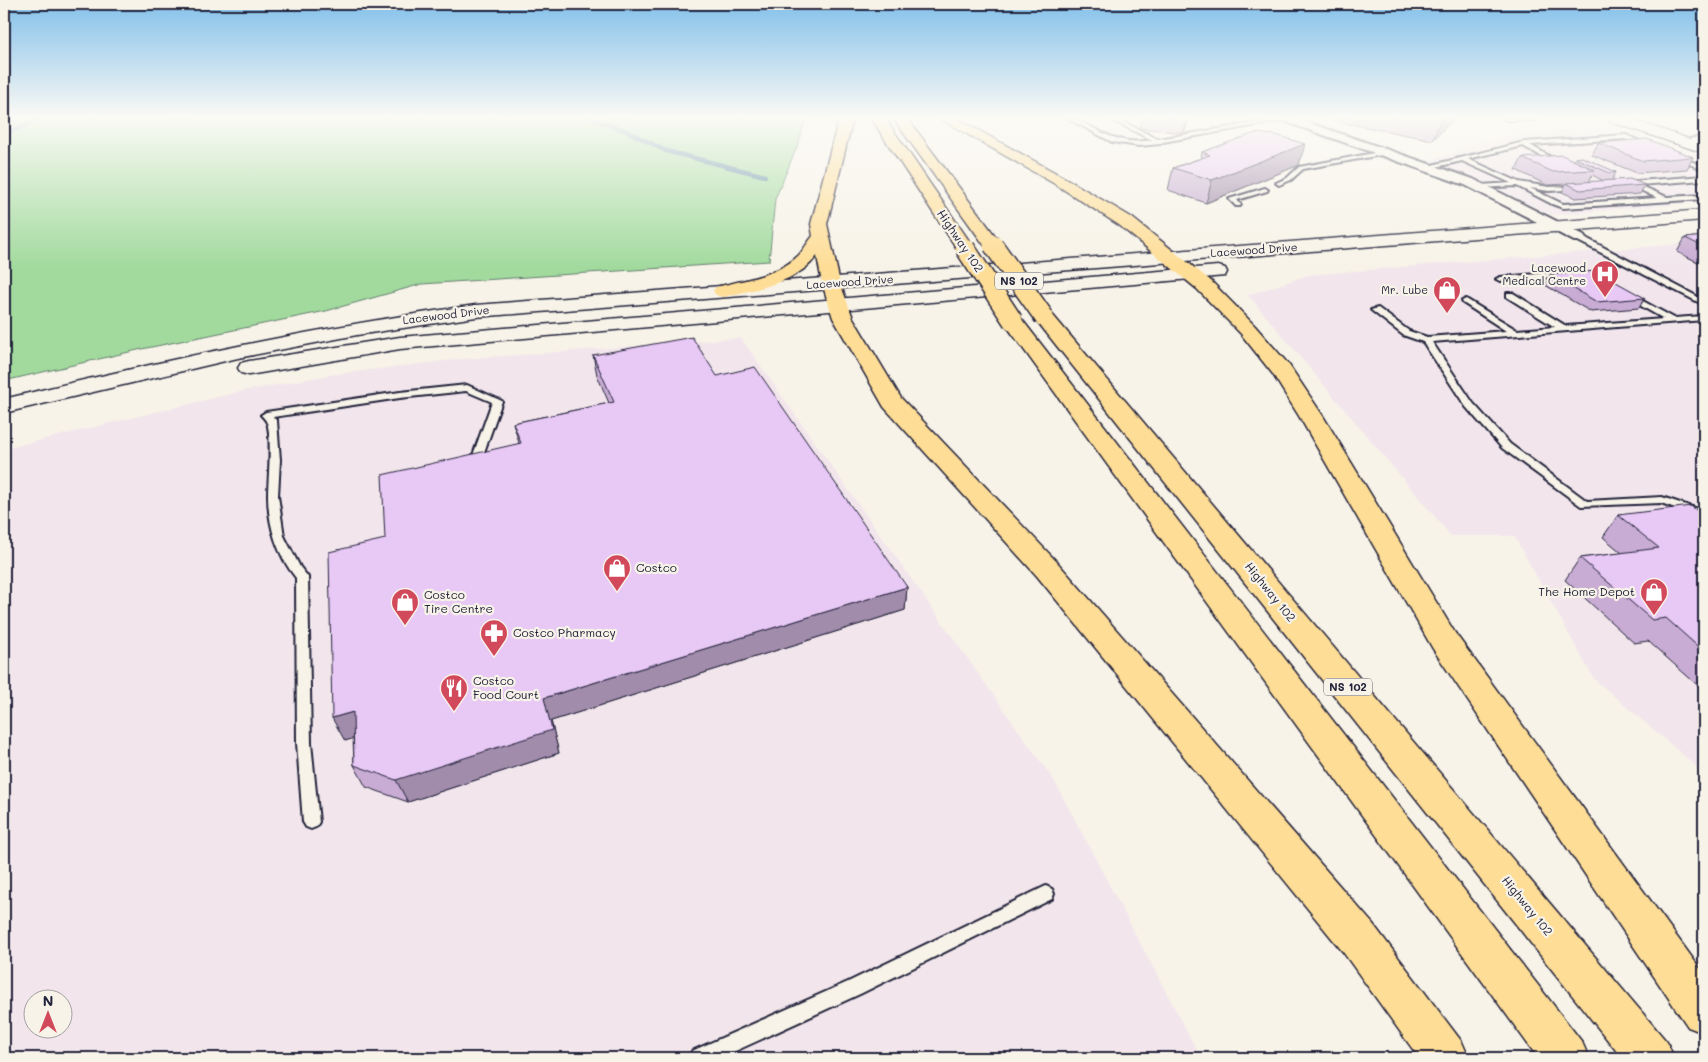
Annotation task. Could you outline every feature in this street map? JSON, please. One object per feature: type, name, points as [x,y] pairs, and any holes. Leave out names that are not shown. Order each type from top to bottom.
[{"type":"highway","points":[[833,168],[819,224],[820,238],[834,294],[844,322],[892,402],[1066,591],[1358,938],[1446,1058]]},
{"type":"highway","name":"Highway 102","points":[[911,168],[964,248],[1029,319],[1652,1058]]},
{"type":"highway","name":"Highway 102","points":[[937,168],[994,245],[1029,319],[1566,1058]]},
{"type":"highway","points":[[1034,168],[1125,221],[1181,266],[1248,330],[1281,370],[1311,416],[1444,641],[1704,1011]]},
{"type":"highway","points":[[723,291],[766,280],[784,272],[804,260],[820,238]]},
{"type":"main road","name":"Lacewood Drive","points":[[4,423],[140,390],[231,371],[400,343],[834,294],[1181,266],[1559,227],[1704,215]]},
{"type":"main road","points":[[1337,261],[1704,227]]},
{"type":"main road","name":"Lacewood Drive","points":[[4,406],[218,355],[405,320],[564,303],[723,291],[834,294],[1181,266],[1230,271]]},
{"type":"street","points":[[1429,168],[1481,187],[1579,238]]},
{"type":"lane","points":[[1280,183],[1290,179],[1303,168]]},
{"type":"lane","points":[[1482,168],[1563,206],[1704,197]]},
{"type":"lane","points":[[1613,184],[1704,178]]},
{"type":"lane","points":[[1631,183],[1667,199]]},
{"type":"lane","points":[[1481,187],[1519,184],[1548,189],[1586,186]]},
{"type":"lane","points":[[1238,205],[1232,199],[1265,190]]},
{"type":"lane","points":[[1579,238],[1704,303]]},
{"type":"lane","points":[[1500,279],[1579,273]]},
{"type":"lane","points":[[1622,292],[1672,320]]},
{"type":"lane","points":[[1510,295],[1564,329]]},
{"type":"lane","points":[[1466,301],[1515,333]]},
{"type":"lane","points":[[1375,310],[1406,333],[1426,340],[1704,318]]},
{"type":"lane","points":[[1426,340],[1469,405],[1506,446],[1585,504],[1662,500],[1704,515]]},
{"type":"lane","points":[[311,822],[304,743],[302,577],[295,569],[278,536],[273,496],[275,460],[272,421],[266,415],[400,395],[467,388],[497,401],[477,458]]},
{"type":"lane","points":[[699,1058],[854,988],[1046,894]]},
{"type":"shaded area","points":[[1442,168],[1704,168],[1704,202],[1552,215]]},
{"type":"shaded area","points":[[1704,242],[1704,773],[1594,679],[1514,536],[1451,536],[1248,295],[1308,275]]},
{"type":"shaded area","points":[[741,338],[1055,782],[1201,1058],[4,1058],[4,449],[238,392],[329,375],[451,360]]},
{"type":"green space","points":[[4,168],[788,168],[775,199],[769,261],[422,284],[326,311],[142,349],[4,381]]},
{"type":"building","points":[[1174,168],[1244,168],[1212,180]]},
{"type":"building","points":[[1543,168],[1590,168],[1595,170],[1553,172]]},
{"type":"building","points":[[1597,168],[1606,168],[1616,172],[1610,173]]},
{"type":"building","points":[[1630,179],[1645,185],[1580,190],[1566,183]]},
{"type":"building","points":[[1704,236],[1704,247],[1685,238]]},
{"type":"building","points":[[1596,271],[1645,298],[1597,302],[1550,275]]},
{"type":"building","name":"Costco","points":[[692,337],[717,376],[755,367],[907,587],[544,698],[552,730],[396,780],[354,765],[353,712],[332,718],[329,552],[385,539],[382,475],[521,443],[513,423],[614,402],[593,355]]},
{"type":"building","points":[[1691,506],[1704,516],[1704,652],[1666,618],[1652,620],[1580,558],[1659,548],[1618,515]]},
{"type":"waterway","points":[[732,168],[765,176]]},
{"type":"place","name":"Lacewood Medical Centre","points":[[1605,298]]},
{"type":"place","name":"Mr. Lube","points":[[1447,314]]},
{"type":"place","name":"Costco","points":[[617,592]]},
{"type":"place","name":"The Home Depot","points":[[1654,616]]},
{"type":"place","name":"Costco Tire Centre","points":[[405,626]]},
{"type":"place","name":"Costco Pharmacy","points":[[494,657]]},
{"type":"place","name":"Costco Food Court","points":[[454,712]]}]
